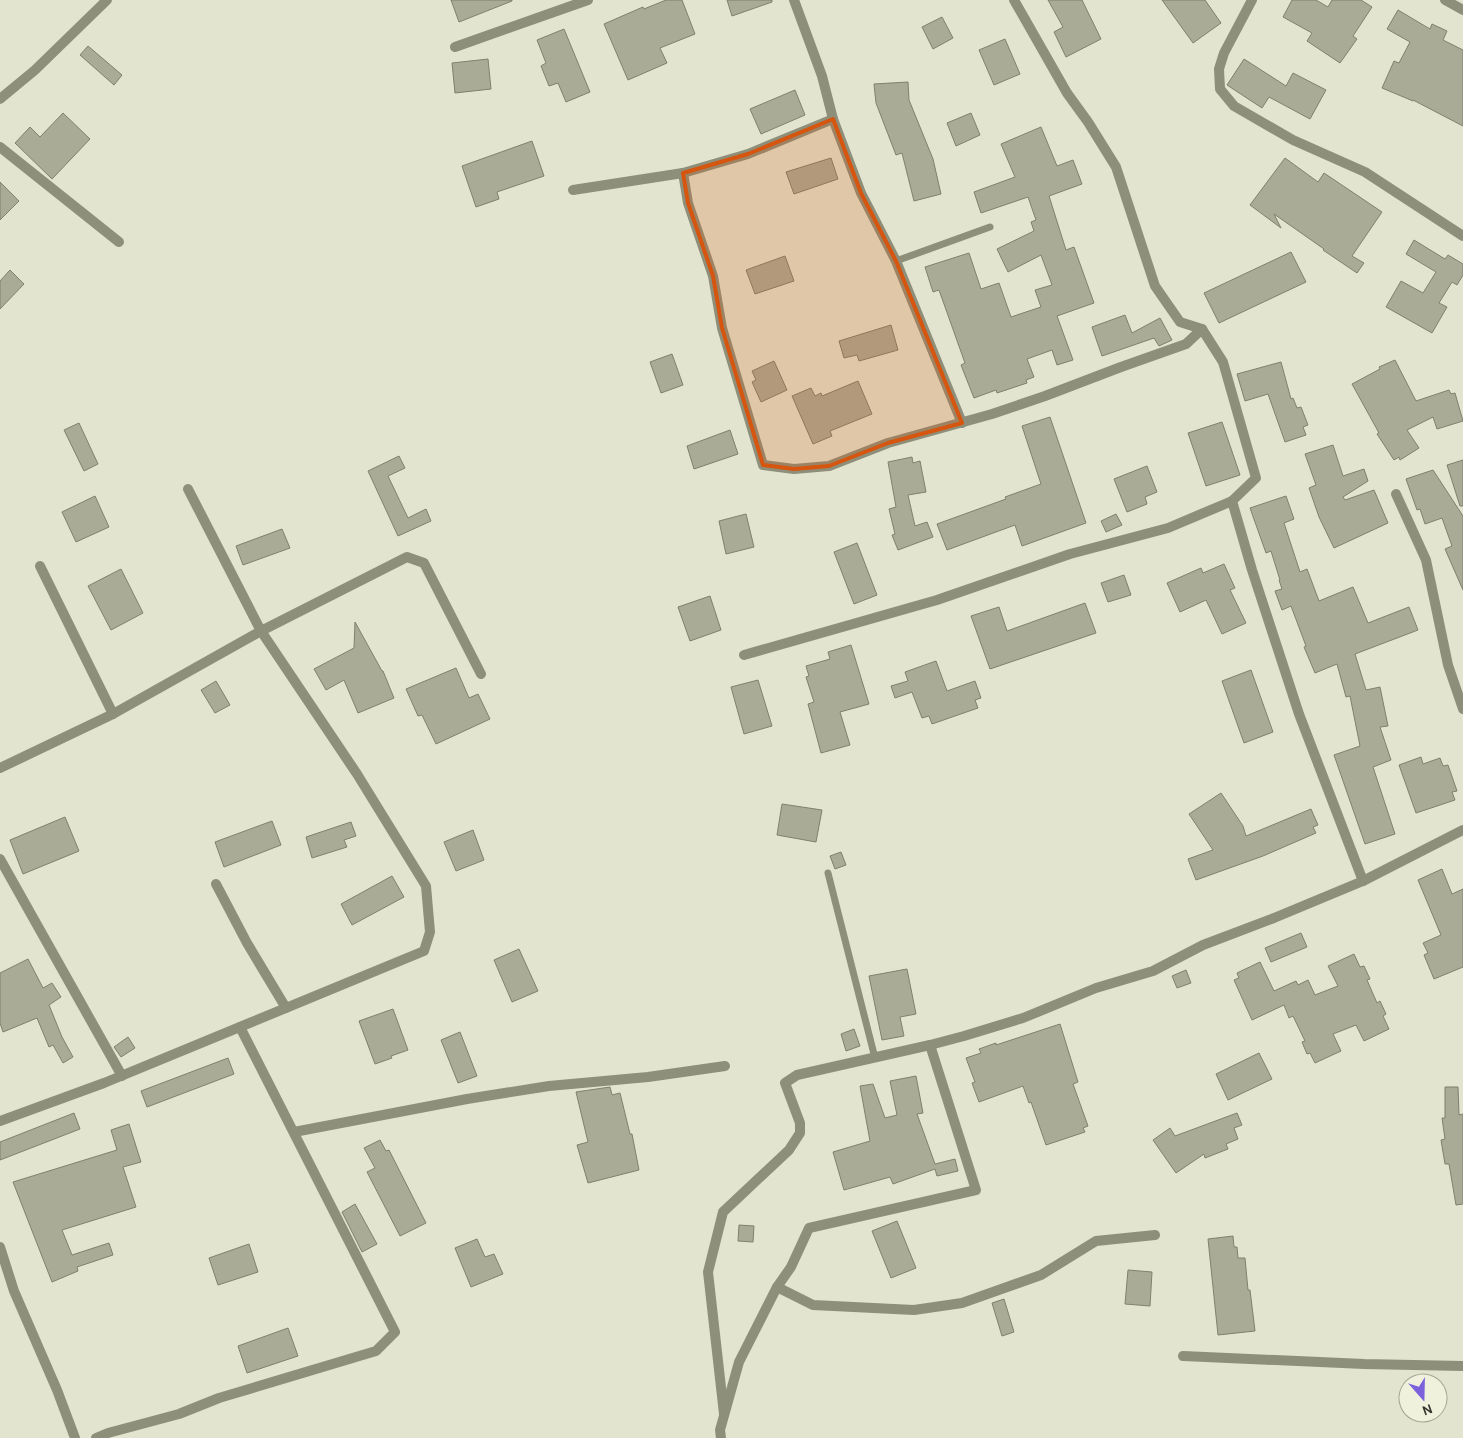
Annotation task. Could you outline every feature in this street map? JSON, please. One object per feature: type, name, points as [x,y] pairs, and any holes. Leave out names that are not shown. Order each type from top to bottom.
[{"type":"street","points":[[0,100],[35,70],[107,0]]},
{"type":"street","points":[[455,47],[588,0]]},
{"type":"street","points":[[794,0],[822,76],[832,119],[861,193],[896,261],[962,423]]},
{"type":"street","points":[[1252,0],[1224,53],[1218,69],[1220,88],[1234,106],[1293,140],[1365,172],[1463,236]]},
{"type":"street","points":[[1446,0],[1463,10]]},
{"type":"street","points":[[744,655],[938,600],[1070,554],[1168,528],[1232,502],[1256,478],[1223,362],[1202,329],[1180,322],[1155,286],[1116,167],[1067,93],[1017,2]]},
{"type":"street","points":[[573,190],[683,173],[748,154],[832,119]]},
{"type":"street","points":[[0,147],[119,242]]},
{"type":"street","points":[[683,173],[688,203],[713,276],[722,328],[763,465],[794,469],[829,466],[888,443],[962,423],[1045,396],[1186,344],[1202,329]]},
{"type":"street","points":[[0,1121],[122,1076],[424,951],[430,932],[426,886],[357,774],[261,630],[188,489]]},
{"type":"street","points":[[1396,494],[1426,560],[1448,664],[1463,708]]},
{"type":"street","points":[[1232,502],[1299,714],[1363,881]]},
{"type":"street","points":[[0,768],[113,714],[261,630],[407,556],[424,563],[481,674]]},
{"type":"street","points":[[40,566],[113,714]]},
{"type":"street","points":[[724,1414],[708,1272],[723,1212],[789,1150],[800,1133],[800,1122],[785,1083],[798,1075],[930,1045],[1023,1018],[1096,988],[1153,971],[1203,945],[1363,881],[1463,830]]},
{"type":"street","points":[[0,860],[122,1076]]},
{"type":"street","points":[[216,884],[246,943],[286,1008]]},
{"type":"street","points":[[96,1438],[108,1432],[179,1414],[220,1398],[376,1351],[395,1332],[240,1027]]},
{"type":"street","points":[[721,1438],[720,1430],[739,1362],[777,1287],[791,1267],[810,1228],[976,1190],[930,1045]]},
{"type":"street","points":[[294,1132],[540,1087],[648,1077],[725,1066]]},
{"type":"street","points":[[777,1287],[813,1305],[914,1310],[962,1303],[1041,1275],[1096,1241],[1155,1236]]},
{"type":"street","points":[[0,1247],[14,1291],[57,1390],[75,1438]]},
{"type":"street","points":[[1183,1356],[1364,1364],[1463,1366]]},
{"type":"lane","points":[[896,261],[990,227]]},
{"type":"lane","points":[[828,873],[875,1058]]},
{"type":"highlighted area","points":[[833,119],[861,193],[896,261],[962,423],[888,443],[829,466],[794,469],[763,465],[722,328],[713,276],[688,203],[683,173],[748,154]]},
{"type":"building","points":[[451,0],[512,0],[512,1],[459,22]]},
{"type":"building","points":[[666,0],[682,0],[695,34],[660,48],[667,63],[628,80],[604,24],[643,7],[644,9]]},
{"type":"building","points":[[727,0],[772,0],[772,2],[732,16]]},
{"type":"building","points":[[1048,0],[1082,0],[1101,39],[1066,57],[1054,32],[1063,27]]},
{"type":"building","points":[[1162,0],[1205,0],[1221,23],[1193,43]]},
{"type":"building","points":[[1292,0],[1316,0],[1328,7],[1332,0],[1361,0],[1372,7],[1353,36],[1357,39],[1340,63],[1307,41],[1312,33],[1283,17]]},
{"type":"building","points":[[1398,10],[1430,29],[1432,24],[1447,31],[1443,40],[1463,50],[1463,126],[1413,100],[1382,88],[1394,61],[1399,63],[1410,42],[1387,29]]},
{"type":"building","points":[[942,17],[953,38],[933,49],[922,27]]},
{"type":"building","points":[[564,29],[590,92],[566,102],[558,83],[549,86],[541,66],[546,63],[537,40]]},
{"type":"building","points":[[1005,39],[1020,74],[994,85],[979,50]]},
{"type":"building","points":[[88,46],[122,75],[114,85],[80,55]]},
{"type":"building","points":[[488,59],[491,89],[455,93],[452,63]]},
{"type":"building","points":[[1244,59],[1286,86],[1293,73],[1326,90],[1310,119],[1269,97],[1262,108],[1227,85]]},
{"type":"building","points":[[908,82],[909,100],[933,159],[941,194],[914,201],[902,153],[896,155],[876,103],[874,84]]},
{"type":"building","points":[[795,90],[805,115],[761,134],[750,109]]},
{"type":"building","points":[[63,113],[90,139],[52,179],[15,143],[30,127],[40,137]]},
{"type":"building","points":[[971,113],[980,135],[956,146],[947,123]]},
{"type":"building","points":[[1041,127],[1057,166],[1073,160],[1082,184],[1049,196],[1066,250],[1074,247],[1094,303],[1057,316],[1073,360],[1057,365],[1052,350],[1027,359],[1034,377],[1026,380],[1027,383],[997,393],[996,390],[974,398],[961,365],[965,363],[939,290],[933,292],[925,267],[969,253],[981,289],[999,283],[1011,317],[1041,307],[1035,290],[1052,285],[1041,255],[1008,272],[997,249],[1034,231],[1031,222],[1036,220],[1028,197],[981,213],[974,192],[1015,177],[1001,144]]},
{"type":"building","points":[[532,141],[544,176],[497,192],[499,199],[476,207],[462,166]]},
{"type":"building","points":[[831,158],[838,179],[794,194],[786,172]]},
{"type":"building","points":[[1285,158],[1318,182],[1324,173],[1382,212],[1352,256],[1364,263],[1357,273],[1274,214],[1281,228],[1250,205]]},
{"type":"building","points":[[0,182],[19,201],[0,220]]},
{"type":"building","points":[[1414,240],[1445,259],[1448,255],[1463,264],[1463,275],[1457,285],[1452,282],[1439,303],[1447,307],[1432,333],[1386,307],[1401,281],[1423,293],[1436,272],[1406,254]]},
{"type":"building","points":[[1291,252],[1306,282],[1219,323],[1204,293]]},
{"type":"building","points":[[785,256],[794,281],[755,294],[746,270]]},
{"type":"building","points":[[10,270],[24,284],[0,309],[0,281]]},
{"type":"building","points":[[1125,315],[1132,333],[1160,318],[1172,340],[1159,346],[1154,338],[1102,356],[1092,327]]},
{"type":"building","points":[[891,325],[898,350],[859,361],[857,355],[844,358],[839,341]]},
{"type":"building","points":[[672,354],[683,385],[661,393],[650,362]]},
{"type":"building","points":[[1395,360],[1416,401],[1449,390],[1451,394],[1455,393],[1463,421],[1437,429],[1433,417],[1407,430],[1419,448],[1400,460],[1399,457],[1394,460],[1377,434],[1379,433],[1352,384],[1380,369],[1379,367]]},
{"type":"building","points":[[774,361],[787,390],[761,402],[752,382],[756,380],[752,371]]},
{"type":"building","points":[[1281,362],[1291,399],[1293,398],[1297,408],[1301,407],[1308,425],[1303,427],[1306,435],[1285,442],[1268,394],[1245,401],[1237,374]]},
{"type":"building","points":[[858,381],[872,414],[830,431],[832,436],[813,444],[792,396],[811,388],[815,396],[821,393],[822,396]]},
{"type":"building","points":[[1050,417],[1086,523],[1022,546],[1015,525],[947,550],[937,524],[1041,484],[1022,426]]},
{"type":"building","points":[[1222,422],[1240,475],[1206,486],[1188,433]]},
{"type":"building","points":[[79,423],[98,464],[84,471],[64,430]]},
{"type":"building","points":[[730,430],[738,454],[694,469],[687,446]]},
{"type":"building","points":[[1333,445],[1343,476],[1364,469],[1368,481],[1343,497],[1345,500],[1374,490],[1388,523],[1334,548],[1319,517],[1309,488],[1316,485],[1305,454]]},
{"type":"building","points":[[399,456],[405,468],[388,476],[408,518],[426,509],[431,521],[398,536],[368,471]]},
{"type":"building","points":[[912,457],[913,463],[920,461],[926,492],[908,495],[915,526],[927,522],[933,537],[898,550],[892,535],[895,534],[889,509],[896,507],[888,462]]},
{"type":"building","points":[[1463,460],[1463,506],[1460,506],[1447,465]]},
{"type":"building","points":[[1147,466],[1157,492],[1145,497],[1147,504],[1127,512],[1114,479]]},
{"type":"building","points":[[1433,470],[1463,516],[1463,590],[1445,549],[1452,546],[1442,518],[1425,524],[1420,509],[1417,510],[1406,479]]},
{"type":"building","points":[[95,496],[109,527],[76,542],[62,512]]},
{"type":"building","points":[[1286,496],[1294,519],[1284,523],[1300,572],[1307,569],[1319,601],[1353,587],[1368,623],[1409,607],[1418,630],[1355,654],[1366,690],[1380,687],[1388,726],[1380,727],[1391,760],[1373,767],[1395,834],[1365,844],[1334,755],[1360,746],[1350,696],[1346,697],[1337,664],[1315,673],[1304,647],[1306,646],[1291,606],[1282,610],[1275,591],[1282,589],[1271,551],[1266,553],[1250,508]]},
{"type":"building","points":[[746,514],[754,547],[726,554],[719,521]]},
{"type":"building","points":[[1116,514],[1122,525],[1106,532],[1101,521]]},
{"type":"building","points":[[282,529],[290,548],[243,565],[236,546]]},
{"type":"building","points":[[857,543],[877,595],[854,604],[834,552]]},
{"type":"building","points":[[1224,564],[1235,588],[1230,590],[1246,623],[1222,634],[1206,600],[1180,612],[1167,583],[1201,568],[1203,573]]},
{"type":"building","points":[[121,569],[143,613],[111,630],[88,586]]},
{"type":"building","points":[[1124,575],[1131,595],[1108,602],[1101,583]]},
{"type":"building","points":[[710,596],[721,630],[690,641],[678,607]]},
{"type":"building","points":[[1085,603],[1096,633],[990,669],[971,616],[999,607],[1007,631]]},
{"type":"building","points":[[355,622],[383,671],[394,698],[358,713],[344,680],[326,690],[314,669],[354,648]]},
{"type":"building","points":[[851,645],[869,704],[840,712],[850,745],[821,753],[808,704],[814,702],[806,677],[809,676],[806,666],[830,659],[828,652]]},
{"type":"building","points":[[936,661],[947,691],[975,681],[981,698],[975,700],[978,708],[932,724],[929,716],[922,718],[912,692],[895,698],[891,686],[908,681],[905,672]]},
{"type":"building","points":[[456,668],[469,698],[478,694],[490,719],[436,744],[422,715],[418,716],[406,689]]},
{"type":"building","points":[[1251,670],[1273,732],[1244,743],[1222,681]]},
{"type":"building","points":[[758,680],[772,726],[744,734],[731,687]]},
{"type":"building","points":[[216,681],[230,705],[215,713],[201,690]]},
{"type":"building","points":[[1421,757],[1423,764],[1440,758],[1443,766],[1448,765],[1457,791],[1452,792],[1455,800],[1416,813],[1399,765]]},
{"type":"building","points":[[1221,793],[1243,826],[1246,836],[1311,809],[1318,825],[1313,827],[1316,833],[1263,856],[1196,880],[1188,859],[1213,850],[1189,814]]},
{"type":"building","points":[[782,804],[822,810],[816,842],[777,835]]},
{"type":"building","points":[[65,817],[79,851],[23,874],[10,840]]},
{"type":"building","points":[[272,821],[281,845],[224,867],[215,842]]},
{"type":"building","points":[[351,822],[356,836],[344,840],[347,847],[312,858],[306,837]]},
{"type":"building","points":[[473,830],[484,860],[456,871],[444,842]]},
{"type":"building","points":[[841,852],[846,865],[835,869],[830,856]]},
{"type":"building","points":[[1442,869],[1452,894],[1463,889],[1463,967],[1434,979],[1424,955],[1428,953],[1423,943],[1441,935],[1418,880]]},
{"type":"building","points":[[392,876],[404,897],[352,925],[341,904]]},
{"type":"building","points":[[1301,933],[1307,947],[1271,962],[1265,948]]},
{"type":"building","points":[[519,949],[538,991],[512,1002],[494,960]]},
{"type":"building","points":[[1354,954],[1360,967],[1364,966],[1370,979],[1367,980],[1377,1003],[1380,1001],[1386,1014],[1383,1016],[1389,1029],[1364,1041],[1356,1025],[1333,1034],[1341,1051],[1315,1063],[1310,1053],[1307,1054],[1302,1042],[1305,1041],[1293,1016],[1289,1018],[1284,1005],[1252,1020],[1234,980],[1239,978],[1237,973],[1260,962],[1274,991],[1296,981],[1298,985],[1308,980],[1315,995],[1338,986],[1328,966]]},
{"type":"building","points":[[28,959],[43,988],[52,983],[61,997],[49,1005],[62,1037],[73,1057],[63,1063],[53,1045],[49,1047],[37,1018],[3,1032],[0,1023],[0,973]]},
{"type":"building","points":[[907,969],[916,1014],[900,1017],[904,1036],[882,1040],[869,976]]},
{"type":"building","points":[[1186,970],[1191,983],[1177,988],[1172,976]]},
{"type":"building","points":[[393,1009],[408,1050],[375,1064],[359,1021]]},
{"type":"building","points":[[1060,1024],[1078,1082],[1073,1084],[1088,1126],[1083,1128],[1085,1132],[1046,1145],[1031,1102],[1029,1103],[1023,1086],[979,1102],[972,1083],[975,1082],[966,1058],[981,1053],[979,1049]]},
{"type":"building","points":[[854,1029],[860,1046],[846,1051],[841,1034]]},
{"type":"building","points":[[460,1032],[477,1076],[458,1083],[441,1040]]},
{"type":"building","points":[[128,1037],[135,1048],[121,1057],[114,1047]]},
{"type":"building","points":[[1259,1053],[1272,1079],[1228,1100],[1216,1074]]},
{"type":"building","points":[[228,1058],[234,1074],[147,1107],[141,1091]]},
{"type":"building","points":[[916,1076],[923,1113],[917,1114],[935,1164],[955,1159],[958,1171],[937,1176],[935,1169],[893,1184],[890,1177],[844,1190],[833,1152],[870,1141],[860,1086],[873,1084],[885,1118],[897,1115],[890,1081]]},
{"type":"building","points":[[610,1087],[612,1095],[620,1093],[630,1134],[632,1134],[639,1170],[588,1183],[577,1145],[588,1142],[576,1092]]},
{"type":"building","points":[[1445,1087],[1458,1087],[1459,1115],[1463,1114],[1463,1204],[1456,1205],[1449,1164],[1445,1164],[1441,1140],[1445,1139],[1442,1118],[1445,1118]]},
{"type":"building","points":[[74,1113],[80,1129],[0,1160],[0,1142]]},
{"type":"building","points":[[1237,1113],[1242,1125],[1234,1128],[1238,1139],[1226,1144],[1228,1149],[1205,1158],[1204,1154],[1176,1173],[1153,1140],[1170,1128],[1175,1136]]},
{"type":"building","points":[[129,1124],[141,1162],[123,1167],[136,1207],[62,1230],[72,1255],[109,1243],[113,1255],[77,1267],[78,1271],[52,1282],[13,1182],[117,1150],[111,1130]]},
{"type":"building","points":[[380,1140],[386,1151],[389,1150],[426,1223],[400,1236],[367,1172],[375,1168],[364,1148]]},
{"type":"building","points":[[355,1204],[377,1244],[362,1252],[342,1212]]},
{"type":"building","points":[[897,1221],[916,1268],[891,1278],[872,1231]]},
{"type":"building","points":[[739,1225],[754,1226],[753,1242],[738,1241]]},
{"type":"building","points":[[1233,1236],[1238,1258],[1245,1258],[1255,1331],[1218,1335],[1208,1239]]},
{"type":"building","points":[[477,1239],[485,1257],[494,1254],[503,1274],[471,1287],[455,1248]]},
{"type":"building","points":[[249,1244],[258,1272],[218,1285],[209,1258]]},
{"type":"building","points":[[1128,1270],[1152,1272],[1150,1306],[1125,1304]]},
{"type":"building","points":[[1004,1299],[1014,1332],[1002,1336],[992,1303]]},
{"type":"building","points":[[288,1328],[298,1356],[247,1373],[238,1346]]}]
